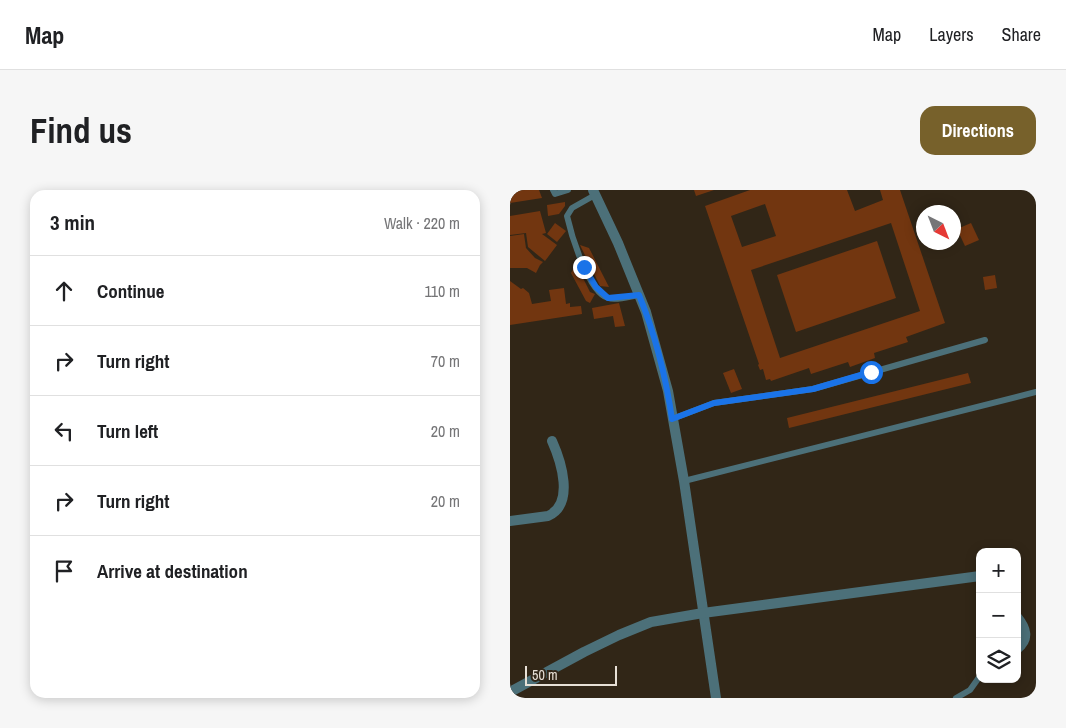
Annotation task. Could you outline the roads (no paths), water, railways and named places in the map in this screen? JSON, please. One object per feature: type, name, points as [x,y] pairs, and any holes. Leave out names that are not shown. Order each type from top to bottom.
[{"type":"street","points":[[594,193],[618,243],[646,312],[668,391],[684,481],[716,698]]},
{"type":"street","points":[[510,521],[548,516],[554,513],[562,504],[560,461],[552,441]]},
{"type":"street","points":[[510,692],[619,635],[651,622],[702,613],[976,577]]},
{"type":"street","points":[[1021,623],[1026,635],[1021,645]]},
{"type":"lane","points":[[553,190],[555,194],[568,190]]},
{"type":"lane","points":[[594,193],[572,208],[567,216],[574,245],[584,267],[602,294],[608,298],[639,295]]},
{"type":"lane","points":[[672,419],[714,403],[813,389],[986,340]]},
{"type":"lane","points":[[684,481],[1036,392]]},
{"type":"lane","points":[[956,698],[970,690],[976,682]]}]
